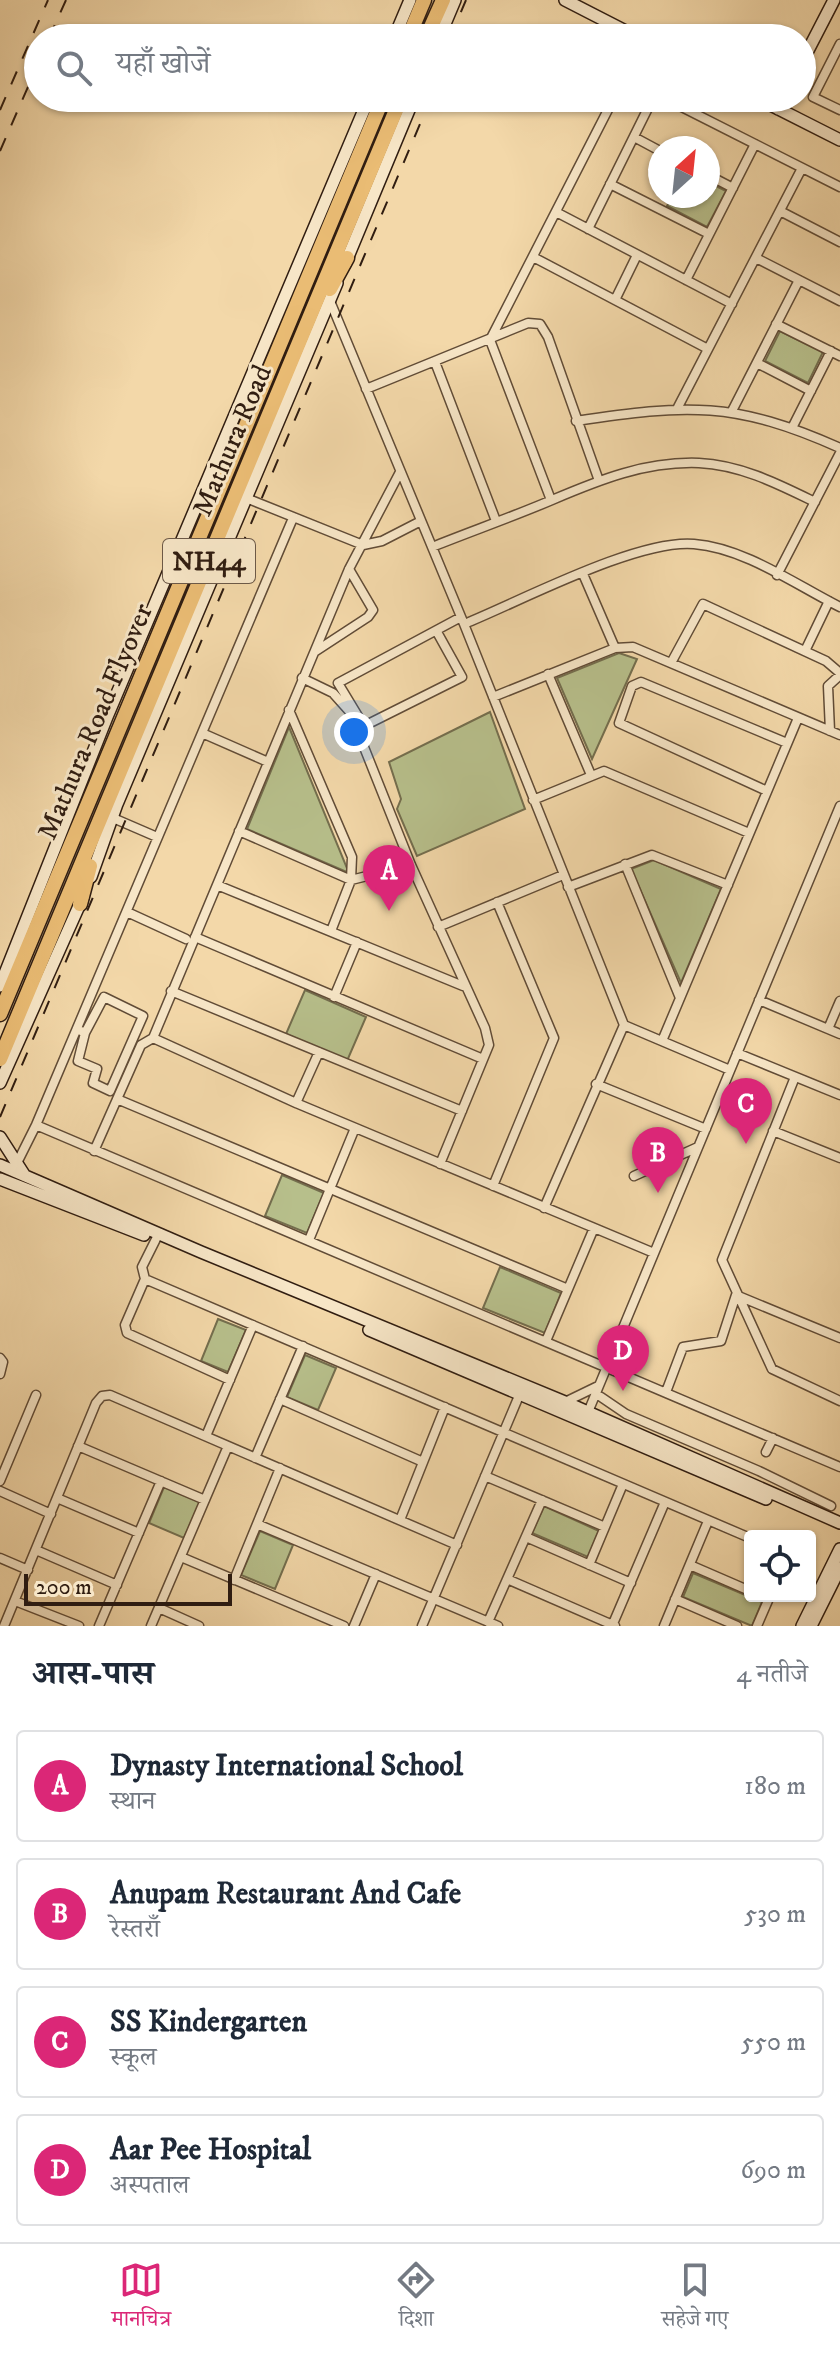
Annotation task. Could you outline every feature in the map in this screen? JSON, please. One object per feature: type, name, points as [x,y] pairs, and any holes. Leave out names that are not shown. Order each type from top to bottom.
[{"type":"highway","points":[[414,24],[424,0]]},
{"type":"highway","points":[[432,24],[443,0]]},
{"type":"highway","name":"Mathura Road","points":[[200,537],[377,112]]},
{"type":"highway","name":"NH44","points":[[305,329],[395,112]]},
{"type":"highway","points":[[305,329],[347,258]]},
{"type":"highway","name":"Mathura Road","points":[[112,793],[305,329]]},
{"type":"highway","points":[[170,573],[200,537]]},
{"type":"highway","name":"Mathura Road Flyover","points":[[0,1014],[200,537]]},
{"type":"highway","points":[[80,904],[112,793]]},
{"type":"highway","name":"Mathura Road Flyover","points":[[0,1059],[112,793]]},
{"type":"main road","points":[[400,24],[410,0]]},
{"type":"main road","points":[[445,24],[455,0]]},
{"type":"main road","points":[[565,0],[612,24]]},
{"type":"main road","points":[[816,35],[834,0]]},
{"type":"main road","points":[[0,986],[107,717],[363,112]]},
{"type":"main road","points":[[0,1083],[80,904],[113,818],[408,112]]},
{"type":"main road","points":[[795,112],[840,140]]},
{"type":"main road","points":[[0,1137],[25,1176]]},
{"type":"main road","points":[[0,1165],[521,1390],[565,1402],[586,1417],[604,1420],[840,1523]]},
{"type":"main road","points":[[0,1179],[156,1239],[586,1417],[840,1530]]},
{"type":"main road","points":[[802,1626],[840,1549]]},
{"type":"main road","points":[[811,1626],[840,1568]]},
{"type":"street","points":[[816,91],[840,44]]},
{"type":"street","points":[[816,98],[840,110]]},
{"type":"street","points":[[551,500],[490,340],[607,112]]},
{"type":"street","points":[[588,229],[646,112]]},
{"type":"street","points":[[692,112],[840,187]]},
{"type":"street","points":[[634,137],[648,145]]},
{"type":"street","points":[[686,280],[755,144]]},
{"type":"street","points":[[678,407],[802,168]]},
{"type":"street","points":[[720,181],[733,188]]},
{"type":"street","points":[[610,184],[709,234]]},
{"type":"street","points":[[780,211],[840,242]]},
{"type":"street","points":[[556,212],[732,304]]},
{"type":"street","points":[[615,300],[637,255]]},
{"type":"street","points":[[533,257],[708,349]]},
{"type":"street","points":[[756,258],[840,301]]},
{"type":"street","points":[[732,411],[799,280]]},
{"type":"street","points":[[330,301],[463,621],[624,1025],[730,1070]]},
{"type":"street","points":[[366,389],[528,323],[540,324],[548,337],[598,478]]},
{"type":"street","points":[[776,324],[840,356]]},
{"type":"street","points":[[792,428],[831,351]]},
{"type":"street","points":[[435,362],[496,521]]},
{"type":"street","points":[[757,363],[811,391]]},
{"type":"street","points":[[576,421],[678,407],[732,411],[792,428],[840,450],[837,464],[777,575]]},
{"type":"street","points":[[432,547],[598,478],[653,467],[701,463],[763,477],[815,502]]},
{"type":"street","points":[[94,1151],[141,1045],[153,1038],[190,938],[217,885],[349,569],[400,472]]},
{"type":"street","points":[[246,498],[363,545],[382,541],[421,521]]},
{"type":"street","points":[[17,1163],[81,1031],[157,837],[293,518]]},
{"type":"street","points":[[437,632],[462,677],[364,726],[338,683],[437,632],[633,553],[694,544],[729,552],[840,607]]},
{"type":"street","points":[[315,651],[368,617],[373,610],[349,569]]},
{"type":"street","points":[[583,574],[615,648]]},
{"type":"street","points":[[805,651],[829,601]]},
{"type":"street","points":[[671,663],[703,604],[826,661],[840,674],[828,686],[830,731]]},
{"type":"street","points":[[493,697],[615,648],[633,647],[840,735]]},
{"type":"street","points":[[548,674],[591,775]]},
{"type":"street","points":[[302,678],[333,693],[350,712],[411,865],[463,986],[485,1028],[489,1045],[440,1164]]},
{"type":"street","points":[[767,791],[619,723],[632,686],[641,682],[787,743]]},
{"type":"street","points":[[289,710],[352,857],[351,880],[331,931]]},
{"type":"street","points":[[662,1041],[798,718]]},
{"type":"street","points":[[202,733],[268,762]]},
{"type":"street","points":[[533,800],[604,771],[749,833]]},
{"type":"street","points":[[586,1417],[840,806]]},
{"type":"street","points":[[113,818],[157,837]]},
{"type":"street","points":[[239,831],[351,880],[411,865]]},
{"type":"street","points":[[568,887],[652,855],[663,856],[728,885]]},
{"type":"street","points":[[625,864],[680,998]]},
{"type":"street","points":[[438,927],[563,875]]},
{"type":"street","points":[[217,885],[463,986]]},
{"type":"street","points":[[493,1186],[554,1038],[497,902]]},
{"type":"street","points":[[127,912],[483,1059]]},
{"type":"street","points":[[334,997],[357,942]]},
{"type":"street","points":[[171,991],[462,1111]]},
{"type":"street","points":[[142,1019],[110,1091],[93,1083],[97,1069],[78,1061],[81,1031],[104,997],[138,1012],[142,1019],[157,1025]]},
{"type":"street","points":[[759,1000],[840,1034]]},
{"type":"street","points":[[828,1029],[840,1001]]},
{"type":"street","points":[[544,1208],[624,1025]]},
{"type":"street","points":[[153,1038],[296,1103],[654,1253]]},
{"type":"street","points":[[296,1103],[319,1052]]},
{"type":"street","points":[[737,1053],[840,1095]]},
{"type":"street","points":[[795,1077],[722,1260],[772,1369],[840,1401]]},
{"type":"street","points":[[596,1084],[706,1129]]},
{"type":"street","points":[[117,1099],[568,1289]]},
{"type":"street","points":[[36,1125],[840,1467]]},
{"type":"street","points":[[309,1240],[355,1128]]},
{"type":"street","points":[[773,1131],[840,1158]]},
{"type":"street","points":[[634,1176],[698,1147]]},
{"type":"street","points":[[546,1341],[594,1228]]},
{"type":"street","points":[[156,1239],[142,1267],[145,1279],[125,1325],[127,1333],[230,1380]]},
{"type":"street","points":[[145,1279],[744,1536]]},
{"type":"street","points":[[736,1295],[838,1338],[840,1325]]},
{"type":"street","points":[[666,1392],[683,1347],[721,1341],[736,1295]]},
{"type":"street","points":[[206,1436],[253,1325]]},
{"type":"street","points":[[255,1458],[303,1346]]},
{"type":"street","points":[[0,1358],[3,1362],[0,1374]]},
{"type":"street","points":[[599,1385],[604,1420]]},
{"type":"street","points":[[565,1402],[599,1385]]},
{"type":"street","points":[[422,1626],[521,1390]]},
{"type":"street","points":[[0,1481],[36,1395]]},
{"type":"street","points":[[4,1626],[96,1403],[102,1396],[110,1395],[457,1545]]},
{"type":"street","points":[[601,1397],[626,1414],[759,1471],[831,1506]]},
{"type":"street","points":[[280,1399],[423,1462]]},
{"type":"street","points":[[400,1520],[445,1407]]},
{"type":"street","points":[[766,1452],[773,1438]]},
{"type":"street","points":[[78,1446],[205,1500]]},
{"type":"street","points":[[151,1626],[228,1446]]},
{"type":"street","points":[[234,1580],[280,1468]]},
{"type":"street","points":[[485,1476],[605,1527]]},
{"type":"street","points":[[99,1626],[161,1481]]},
{"type":"street","points":[[589,1565],[623,1484]]},
{"type":"street","points":[[0,1491],[51,1514]]},
{"type":"street","points":[[57,1498],[139,1533]]},
{"type":"street","points":[[488,1622],[542,1500]]},
{"type":"street","points":[[507,1579],[614,1626],[665,1502]]},
{"type":"street","points":[[664,1626],[708,1521]]},
{"type":"street","points":[[257,1524],[498,1626]]},
{"type":"street","points":[[526,1537],[631,1583]]},
{"type":"street","points":[[36,1550],[117,1585]]},
{"type":"street","points":[[181,1557],[344,1626]]},
{"type":"street","points":[[0,1558],[28,1570]]},
{"type":"street","points":[[690,1565],[744,1588]]},
{"type":"street","points":[[354,1626],[376,1574]]},
{"type":"street","points":[[675,1599],[737,1626]]},
{"type":"street","points":[[15,1601],[79,1626]]},
{"type":"street","points":[[757,1626],[764,1602]]},
{"type":"street","points":[[159,1608],[199,1626]]},
{"type":"green space","points":[[720,188],[726,191],[720,202]]},
{"type":"green space","points":[[671,208],[717,208],[707,227]]},
{"type":"green space","points":[[780,331],[823,352],[808,383],[765,361]]},
{"type":"green space","points":[[619,653],[637,659],[592,759],[557,678]]},
{"type":"green space","points":[[490,712],[525,809],[417,856],[397,809],[401,799],[389,762]]},
{"type":"green space","points":[[289,727],[349,873],[247,829]]},
{"type":"green space","points":[[654,860],[721,889],[681,983],[631,869]]},
{"type":"green space","points":[[305,990],[366,1017],[347,1061],[286,1034]]},
{"type":"green space","points":[[282,1175],[324,1193],[307,1233],[265,1216]]},
{"type":"green space","points":[[500,1267],[561,1293],[545,1333],[483,1308]]},
{"type":"green space","points":[[218,1319],[246,1330],[228,1372],[201,1361]]},
{"type":"green space","points":[[305,1355],[336,1368],[318,1410],[287,1397]]},
{"type":"green space","points":[[164,1487],[200,1502],[184,1538],[149,1523]]},
{"type":"green space","points":[[544,1506],[599,1531],[588,1557],[532,1533]]},
{"type":"green space","points":[[260,1531],[293,1545],[275,1589],[241,1575]]},
{"type":"green space","points":[[693,1573],[744,1594],[744,1602],[762,1602],[752,1626],[683,1597]]},
{"type":"railway","points":[[38,24],[48,0]]},
{"type":"railway","points":[[55,24],[66,0]]},
{"type":"railway","points":[[456,24],[466,0]]},
{"type":"railway","points":[[0,110],[24,55]]},
{"type":"railway","points":[[0,151],[24,96]]},
{"type":"railway","points":[[0,1117],[425,112]]},
{"type":"place","name":"Dynasty International School","points":[[389,911]]},
{"type":"place","name":"SS Kindergarten","points":[[746,1144]]},
{"type":"place","name":"Anupam Restaurant And Cafe","points":[[658,1193]]},
{"type":"place","name":"Aar Pee Hospital","points":[[623,1391]]}]
